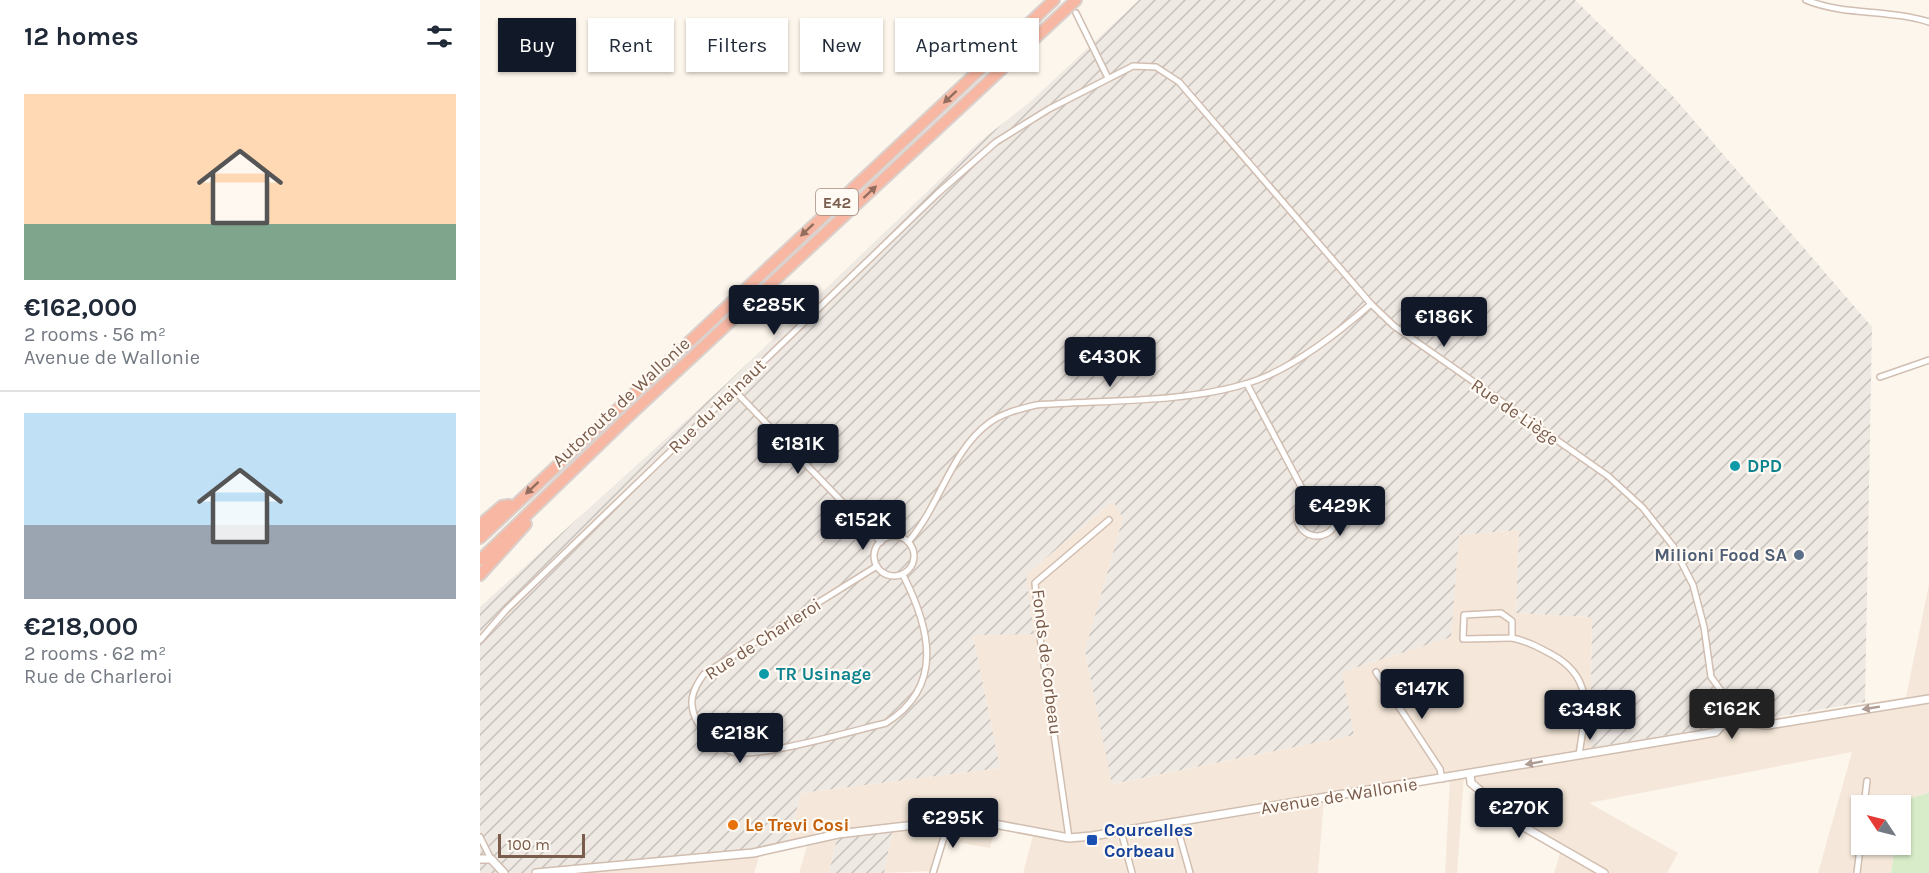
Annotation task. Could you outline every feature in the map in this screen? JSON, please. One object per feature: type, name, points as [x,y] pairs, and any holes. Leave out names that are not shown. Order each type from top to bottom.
[{"type":"highway","name":"Autoroute de Wallonie","points":[[480,538],[1054,0]]},
{"type":"highway","name":"Autoroute de Wallonie","points":[[480,560],[540,501],[1076,0]]},
{"type":"highway","points":[[480,575],[531,519],[540,501]]},
{"type":"highway","points":[[480,525],[502,506],[515,503]]},
{"type":"street","points":[[1806,0],[1830,8],[1898,15],[1929,22]]},
{"type":"street","points":[[1076,13],[1108,78]]},
{"type":"street","name":"Rue de Liège","points":[[1108,78],[1133,66],[1156,67],[1179,82],[1371,304],[1394,326],[1608,476],[1643,508],[1673,546],[1693,585],[1704,627],[1711,677],[1736,711]]},
{"type":"street","name":"Rue du Hainaut","points":[[480,640],[506,610],[938,193],[996,142],[1108,78]]},
{"type":"street","points":[[908,542],[925,522],[969,442],[989,423],[1009,412],[1036,405],[1205,394],[1247,384],[1311,351],[1371,304]]},
{"type":"street","points":[[1880,377],[1929,360]]},
{"type":"street","points":[[1247,384],[1307,498]]},
{"type":"street","points":[[734,390],[881,542]]},
{"type":"street","points":[[1323,497],[1336,508],[1334,526],[1324,535],[1311,535],[1299,524],[1298,508],[1307,498],[1323,497]]},
{"type":"street","name":"Fonds de Corbeau","points":[[1069,838],[1035,583],[1110,520]]},
{"type":"street","points":[[898,537],[908,542],[914,560],[903,575],[885,574],[876,566],[874,553],[881,542],[898,537]]},
{"type":"street","name":"Rue de Charleroi","points":[[876,566],[704,674],[693,689],[691,711],[714,743],[734,752],[757,753],[886,723],[905,711],[917,695],[925,676],[927,656],[925,630],[916,602],[903,575]]},
{"type":"street","points":[[1512,638],[1512,621],[1508,616],[1501,613],[1464,615],[1463,639],[1512,638],[1535,646],[1560,659],[1579,679],[1584,691],[1585,712],[1579,755]]},
{"type":"street","points":[[1376,672],[1440,769],[1442,779]]},
{"type":"street","name":"Rue de Liège","points":[[1725,698],[1726,712]]},
{"type":"street","points":[[1740,722],[1741,717],[1736,711],[1726,712],[1724,723],[1733,727],[1740,722],[1768,725],[1929,699]]},
{"type":"street","name":"Avenue de Wallonie","points":[[536,873],[753,853],[829,836],[949,821],[973,820],[1069,838],[1176,823],[1716,732],[1724,723]]},
{"type":"street","points":[[1470,774],[1471,783],[1524,826],[1605,873]]},
{"type":"street","points":[[1865,795],[1867,781]]},
{"type":"street","points":[[933,873],[949,821]]},
{"type":"street","points":[[1176,823],[1191,873]]},
{"type":"street","points":[[1121,831],[1132,873]]},
{"type":"street","points":[[480,837],[484,846],[484,859],[495,870],[504,873]]},
{"type":"street","points":[[1857,873],[1859,855]]},
{"type":"shaded area","points":[[1139,0],[1575,0],[1671,94],[1872,327],[1865,702],[1590,748],[1592,617],[1516,613],[1519,530],[1459,535],[1451,637],[1342,672],[1354,735],[1112,784],[1085,651],[1123,518],[1113,501],[1026,575],[1034,634],[973,635],[1000,768],[801,793],[787,846],[761,851],[537,873],[480,873],[480,607],[725,385],[978,143],[1030,102]]},
{"type":"shaded area","points":[[1113,501],[1123,518],[1085,652],[1113,784],[1354,735],[1341,672],[1451,637],[1458,535],[1519,530],[1516,613],[1592,617],[1590,748],[1906,697],[1929,584],[1929,793],[1911,798],[1911,795],[1851,795],[1851,855],[1894,855],[1891,873],[1818,873],[1852,752],[1589,803],[1678,853],[1667,873],[1554,873],[1561,850],[1524,827],[1464,776],[1457,873],[1445,873],[1450,779],[1324,799],[1318,873],[1023,873],[1034,832],[996,825],[990,848],[944,840],[933,871],[884,873],[893,829],[838,834],[829,873],[799,873],[809,840],[787,846],[801,793],[1000,768],[973,635],[1026,575]]},
{"type":"shaded area","points":[[893,828],[884,873],[829,873],[838,834]]},
{"type":"shaded area","points":[[761,851],[754,873],[537,873]]},
{"type":"green space","points":[[1929,793],[1929,873],[1891,873],[1894,855],[1911,855],[1911,798]]},
{"type":"place","name":"DPD","points":[[1735,466]]},
{"type":"place","name":"Milioni Food SA","points":[[1799,555]]},
{"type":"place","name":"TR Usinage","points":[[764,674]]},
{"type":"place","name":"Le Trevi Cosi","points":[[733,825]]},
{"type":"place","name":"Courcelles Corbeau","points":[[1092,840]]}]
